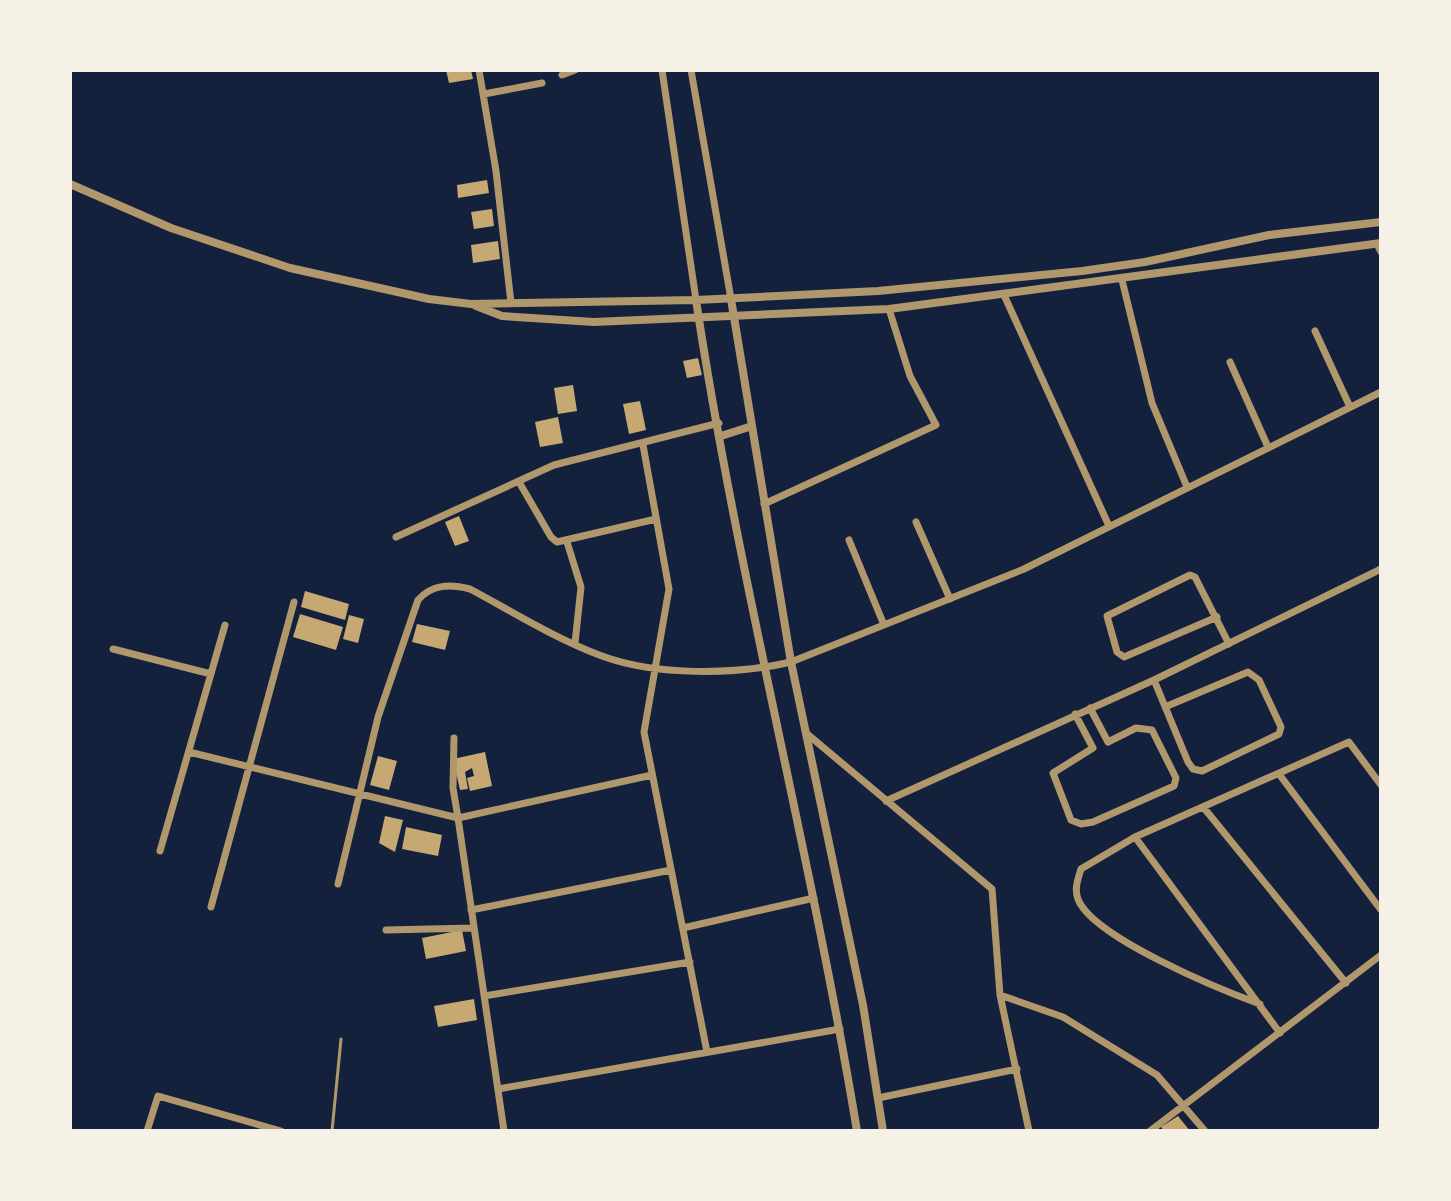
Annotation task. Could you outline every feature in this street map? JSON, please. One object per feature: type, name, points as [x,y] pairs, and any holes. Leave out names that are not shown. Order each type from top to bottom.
[{"type":"street","points":[[479,70],[509,316]]},
{"type":"street","points":[[562,75],[575,70]]},
{"type":"street","points":[[662,70],[699,319],[765,668],[840,1029],[857,1130],[846,1131]]},
{"type":"street","points":[[691,70],[791,662],[863,1005],[883,1131]]},
{"type":"street","points":[[484,94],[542,83]]},
{"type":"street","points":[[70,184],[171,228],[290,268],[429,299],[471,304],[731,299],[878,291],[1082,271],[1145,262],[1269,235],[1381,222]]},
{"type":"street","points":[[471,304],[509,316],[594,322],[889,309],[1380,246]]},
{"type":"street","points":[[1122,280],[1152,403],[1187,487]]},
{"type":"street","points":[[1004,295],[1109,526]]},
{"type":"street","points":[[764,504],[936,425],[910,376],[889,309]]},
{"type":"street","points":[[1315,331],[1350,407]]},
{"type":"street","points":[[1230,362],[1268,447]]},
{"type":"street","points":[[338,884],[378,717],[418,600],[425,592],[454,585],[470,589],[603,657],[656,667],[709,672],[765,668],[791,662],[1024,569],[1381,392]]},
{"type":"street","points":[[396,537],[554,465],[643,445],[719,423]]},
{"type":"street","points":[[721,436],[752,426]]},
{"type":"street","points":[[643,445],[669,589],[644,732],[707,1052]]},
{"type":"street","points":[[519,482],[551,537],[567,542],[656,519]]},
{"type":"street","points":[[916,522],[950,599]]},
{"type":"street","points":[[849,540],[884,625]]},
{"type":"street","points":[[567,542],[581,587],[575,643]]},
{"type":"street","points":[[886,801],[1154,680],[1381,569]]},
{"type":"street","points":[[1217,617],[1124,657],[1117,652],[1107,616],[1190,575],[1195,577],[1209,611],[1217,617],[1229,644]]},
{"type":"street","points":[[211,907],[294,602]]},
{"type":"street","points":[[160,851],[225,625]]},
{"type":"street","points":[[113,649],[211,674]]},
{"type":"street","points":[[1154,680],[1165,707],[1193,769],[1202,771],[1279,734],[1281,727],[1259,680],[1248,672],[1165,707]]},
{"type":"street","points":[[1090,708],[1108,742]]},
{"type":"street","points":[[1075,714],[1093,748]]},
{"type":"street","points":[[1136,728],[1152,730],[1176,778],[1174,786],[1093,822],[1075,823],[1053,773],[1108,742],[1136,728]]},
{"type":"street","points":[[806,733],[992,889],[1000,995],[1029,1131]]},
{"type":"street","points":[[454,738],[453,770],[458,818],[504,1131]]},
{"type":"street","points":[[1260,1004],[1210,986],[1166,964],[1101,923],[1078,900],[1076,886],[1081,869],[1135,837],[1349,742],[1381,785]]},
{"type":"street","points":[[189,752],[458,818],[652,775]]},
{"type":"street","points":[[1279,774],[1381,910]]},
{"type":"street","points":[[1204,808],[1346,983]]},
{"type":"street","points":[[1135,837],[1280,1033]]},
{"type":"street","points":[[471,910],[671,870]]},
{"type":"street","points":[[683,928],[814,898]]},
{"type":"street","points":[[386,930],[474,928]]},
{"type":"street","points":[[1150,1131],[1381,955]]},
{"type":"street","points":[[484,996],[690,962]]},
{"type":"street","points":[[1000,995],[1063,1017],[1157,1075],[1205,1131]]},
{"type":"street","points":[[498,1089],[840,1029]]},
{"type":"street","points":[[878,1098],[1017,1069]]},
{"type":"street","points":[[147,1131],[158,1096],[256,1128],[281,1131]]},
{"type":"lane","points":[[332,1131],[341,1039]]},
{"type":"building","points":[[446,70],[471,70],[473,79],[449,83]]},
{"type":"building","points":[[487,180],[489,193],[458,198],[457,185]]},
{"type":"building","points":[[492,209],[494,226],[474,229],[471,212]]},
{"type":"building","points":[[498,241],[500,259],[473,263],[471,245]]},
{"type":"building","points":[[698,358],[702,375],[687,378],[683,361]]},
{"type":"building","points":[[573,385],[577,411],[558,414],[554,388]]},
{"type":"building","points":[[640,401],[646,430],[629,434],[623,404]]},
{"type":"building","points":[[558,417],[563,443],[540,447],[535,422]]},
{"type":"building","points":[[459,516],[469,541],[455,546],[445,522]]},
{"type":"building","points":[[305,591],[349,604],[345,620],[301,607]]},
{"type":"building","points":[[300,614],[343,627],[336,650],[293,637]]},
{"type":"building","points":[[349,615],[364,619],[358,643],[343,639]]},
{"type":"building","points":[[417,624],[450,631],[445,650],[412,642]]},
{"type":"building","points":[[485,752],[492,786],[470,791],[467,778],[474,776],[472,768],[465,772],[468,789],[460,790],[453,759]]},
{"type":"building","points":[[378,756],[397,761],[389,790],[370,785]]},
{"type":"building","points":[[385,816],[403,820],[395,852],[379,843]]},
{"type":"building","points":[[406,827],[442,835],[438,856],[402,849]]},
{"type":"building","points":[[462,930],[466,951],[426,959],[422,938]]},
{"type":"building","points":[[474,999],[477,1020],[438,1027],[434,1006]]},
{"type":"building","points":[[1178,1116],[1190,1131],[1164,1131],[1161,1127]]}]
